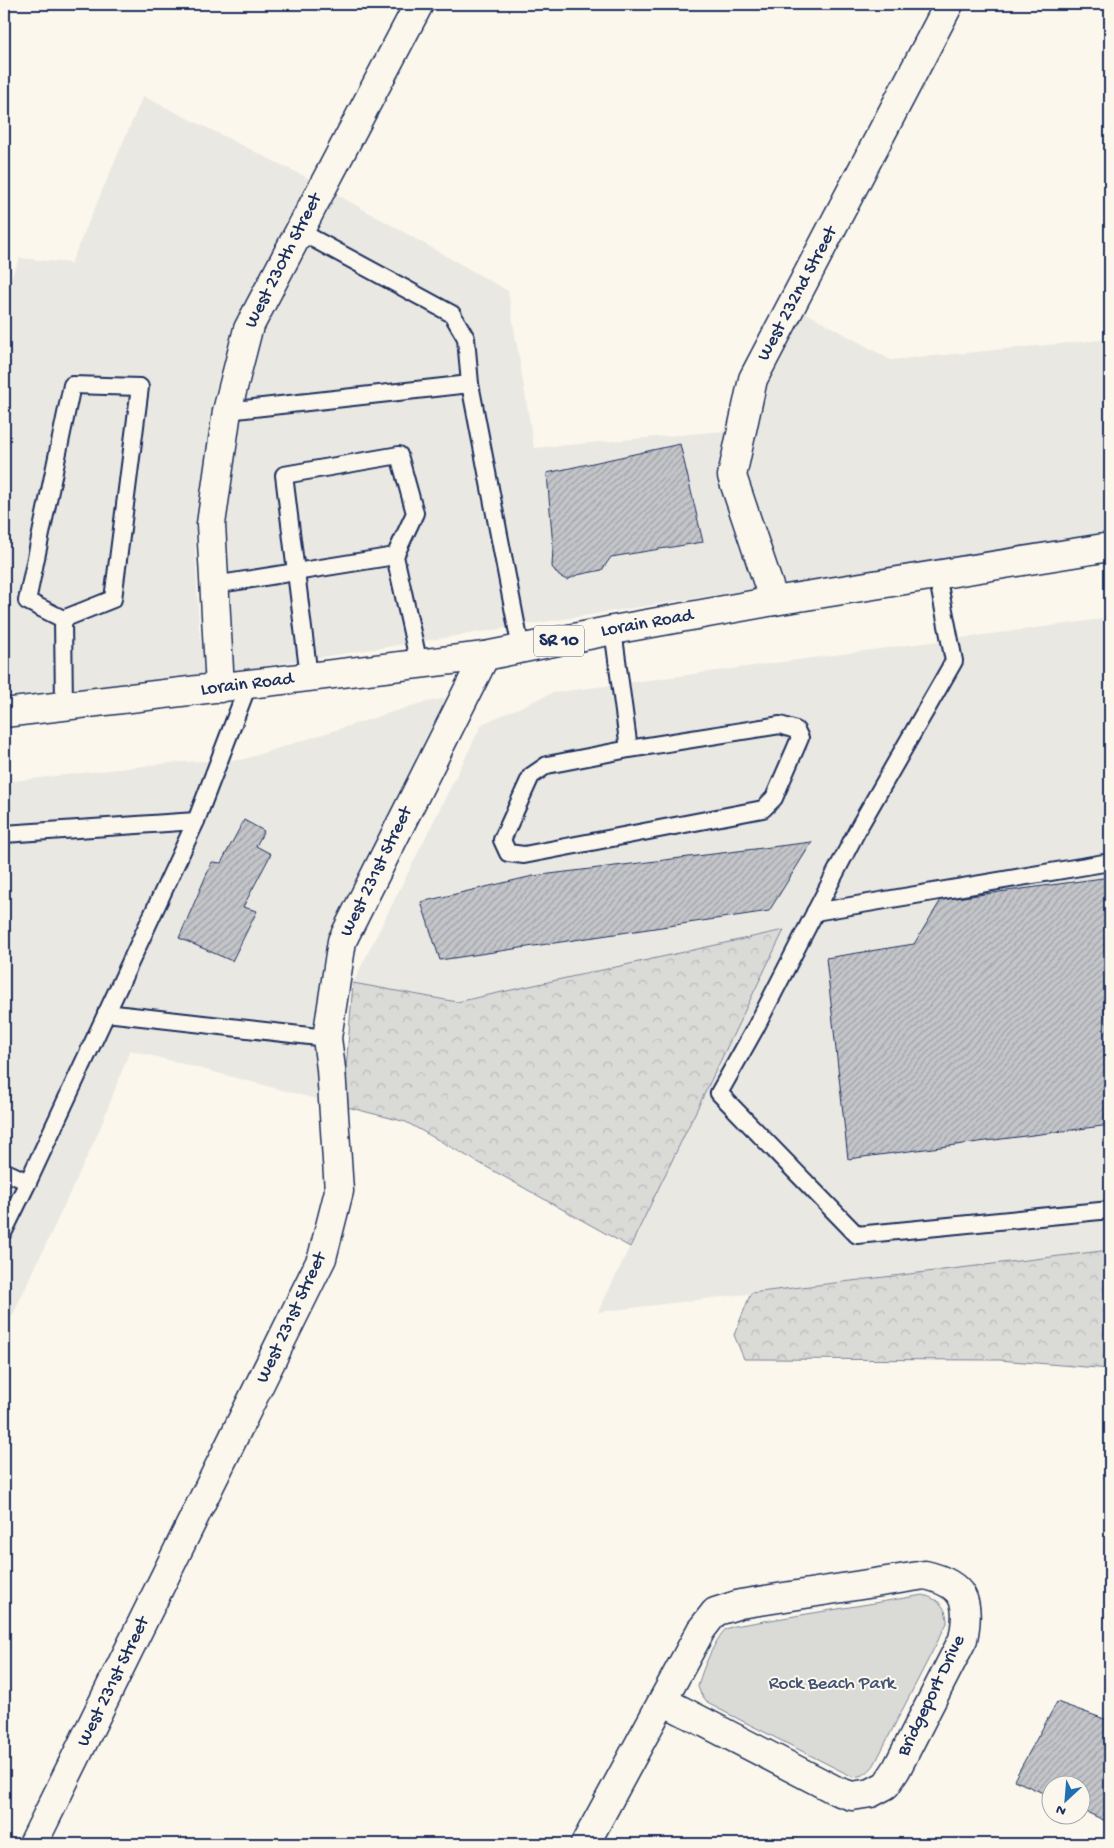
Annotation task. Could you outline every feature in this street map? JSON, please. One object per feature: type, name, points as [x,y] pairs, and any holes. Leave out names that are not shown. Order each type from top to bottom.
[{"type":"street","name":"West 230th Street","points":[[220,688],[211,524],[227,411],[248,329],[418,4]]},
{"type":"street","name":"West 232nd Street","points":[[774,601],[732,476],[753,379],[949,4]]},
{"type":"street","name":"Lorain Road","points":[[4,713],[485,656],[613,630],[774,601],[1110,547]]},
{"type":"street","name":"West 231st Street","points":[[33,1844],[322,1258],[340,1191],[327,1038],[342,941],[485,656]]},
{"type":"street","name":"Bridgeport Drive","points":[[585,1844],[701,1630],[715,1612],[740,1604],[925,1575],[942,1579],[954,1587],[963,1598],[968,1617],[963,1639],[896,1770],[886,1785],[871,1793],[852,1796],[837,1791],[663,1701]]},
{"type":"lane","points":[[299,232],[452,314],[466,338],[470,384],[521,649]]},
{"type":"lane","points":[[227,411],[470,384]]},
{"type":"lane","points":[[72,385],[140,387],[113,600],[63,619],[27,601],[72,385]]},
{"type":"lane","points":[[310,677],[284,475],[399,454],[415,513],[395,556],[420,664]]},
{"type":"lane","points":[[214,585],[395,556]]},
{"type":"lane","points":[[937,575],[954,661],[860,825],[756,1027],[719,1093],[857,1236],[1110,1210]]},
{"type":"lane","points":[[63,619],[64,706]]},
{"type":"lane","points":[[613,630],[630,749]]},
{"type":"lane","points":[[4,1231],[196,821],[248,685]]},
{"type":"lane","points":[[780,725],[796,730],[800,738],[774,798],[763,809],[524,855],[508,853],[502,840],[531,776],[547,765],[630,749],[780,725]]},
{"type":"lane","points":[[4,834],[196,821]]},
{"type":"lane","points":[[815,912],[1110,862]]},
{"type":"lane","points":[[106,1013],[327,1038]]},
{"type":"lane","points":[[4,1171],[28,1182]]},
{"type":"shaded area","points":[[143,96],[314,181],[228,347],[211,406],[195,539],[199,629],[209,676],[4,696],[4,293],[20,258],[71,263]]},
{"type":"shaded area","points":[[329,190],[508,291],[534,448],[724,431],[747,366],[779,298],[891,360],[1110,339],[1110,533],[234,671],[222,598],[218,527],[254,332]]},
{"type":"shaded area","points":[[1110,618],[1110,1250],[598,1312],[784,930],[457,1002],[353,983],[482,724],[552,693]]},
{"type":"shaded area","points":[[446,698],[330,943],[316,1099],[130,1050],[99,1131],[4,1334],[4,782],[179,762],[241,760],[418,704]]},
{"type":"green space","points":[[784,930],[630,1247],[406,1122],[343,1106],[353,983],[457,1002]]},
{"type":"green space","points":[[1110,1250],[1110,1369],[999,1360],[744,1359],[734,1335],[751,1293]]},
{"type":"green space","name":"Rock Beach Park","points":[[923,1595],[941,1604],[947,1617],[947,1623],[874,1765],[862,1775],[853,1777],[709,1704],[698,1687],[709,1656],[726,1629],[734,1626]]},
{"type":"building","points":[[680,444],[703,542],[611,557],[602,570],[577,575],[567,580],[559,576],[552,567],[553,547],[547,473]]},
{"type":"building","points":[[244,820],[264,831],[256,846],[271,854],[243,907],[257,911],[232,961],[179,938],[212,862],[221,863]]},
{"type":"building","points":[[812,842],[769,911],[440,960],[421,902],[533,876]]},
{"type":"building","points":[[1110,877],[1110,1125],[848,1159],[826,958],[914,944],[941,900]]},
{"type":"building","points":[[1057,1702],[1110,1721],[1110,1823],[1092,1815],[1092,1776],[1042,1776],[1042,1793],[1014,1780]]}]
